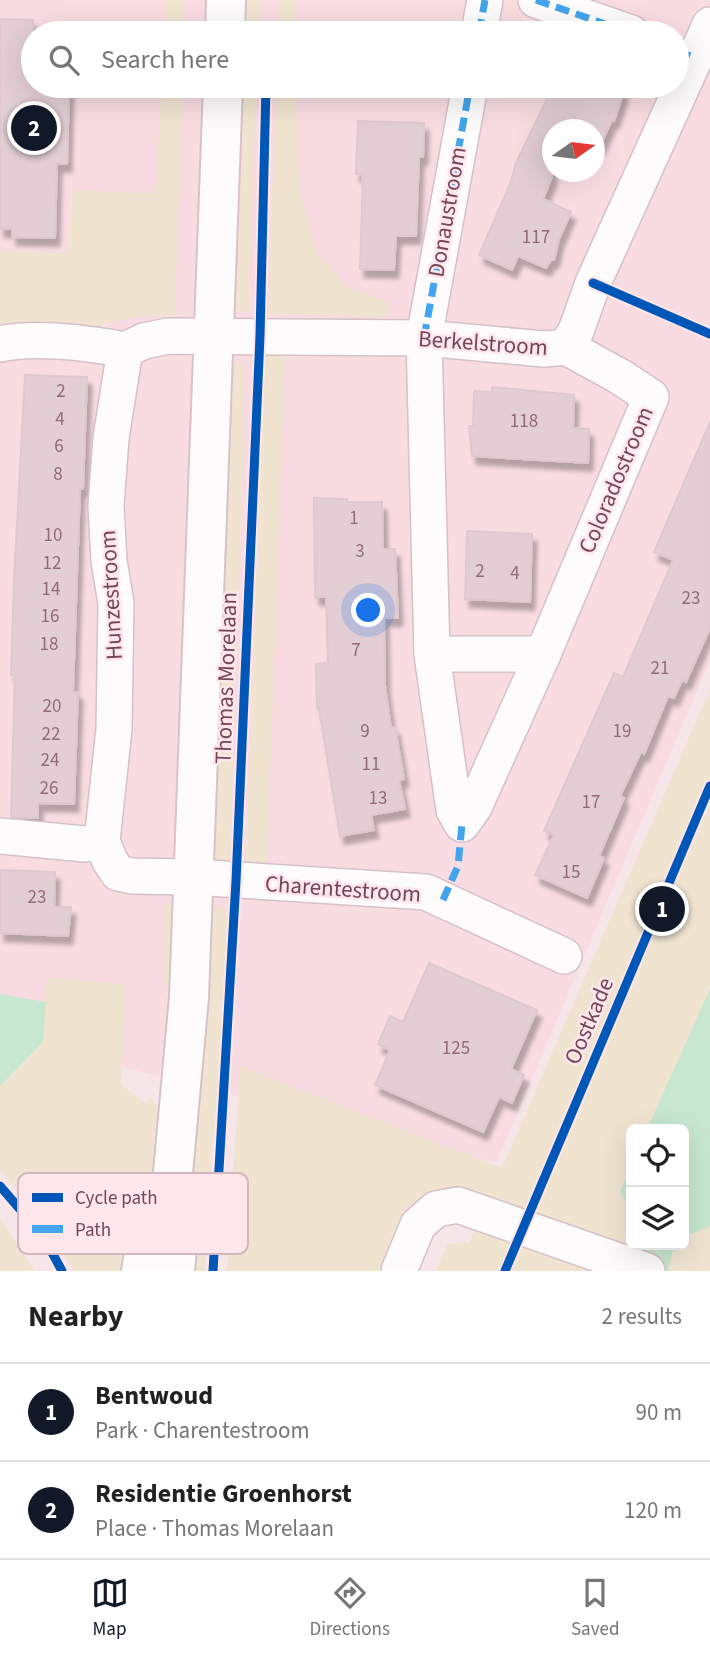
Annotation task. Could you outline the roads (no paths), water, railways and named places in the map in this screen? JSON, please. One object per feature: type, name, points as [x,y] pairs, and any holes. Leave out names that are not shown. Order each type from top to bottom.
[{"type":"street","points":[[225,21],[226,0]]},
{"type":"street","points":[[481,21],[485,0]]},
{"type":"street","points":[[553,2],[601,21]]},
{"type":"street","name":"Berkelstroom","points":[[694,57],[710,25]]},
{"type":"street","name":"Thomas Morelaan","points":[[173,1173],[189,997],[223,98]]},
{"type":"street","name":"Donaustroom","points":[[424,338],[468,98]]},
{"type":"street","name":"Berkelstroom","points":[[215,337],[424,338],[544,349],[565,347],[576,331],[593,283],[676,98]]},
{"type":"street","points":[[0,344],[16,341],[96,344],[125,350],[144,341],[168,336],[215,337]]},
{"type":"street","name":"Coloradostroom","points":[[424,338],[432,654],[454,810],[462,824],[474,807],[543,654],[651,397],[565,347]]},
{"type":"street","name":"Hunzestroom","points":[[102,841],[114,729],[116,603],[109,561],[106,506],[111,438],[125,350]]},
{"type":"street","points":[[432,654],[543,654]]},
{"type":"street","points":[[0,836],[85,844],[102,841],[118,873],[132,877],[193,877]]},
{"type":"street","name":"Charentestroom","points":[[193,877],[426,892],[564,957]]},
{"type":"street","points":[[399,1271],[418,1225],[436,1209],[458,1205],[641,1269]]},
{"type":"place","name":"Residentie Groenhorst","points":[[34,128]]},
{"type":"place","name":"Bentwoud","points":[[662,909]]}]
